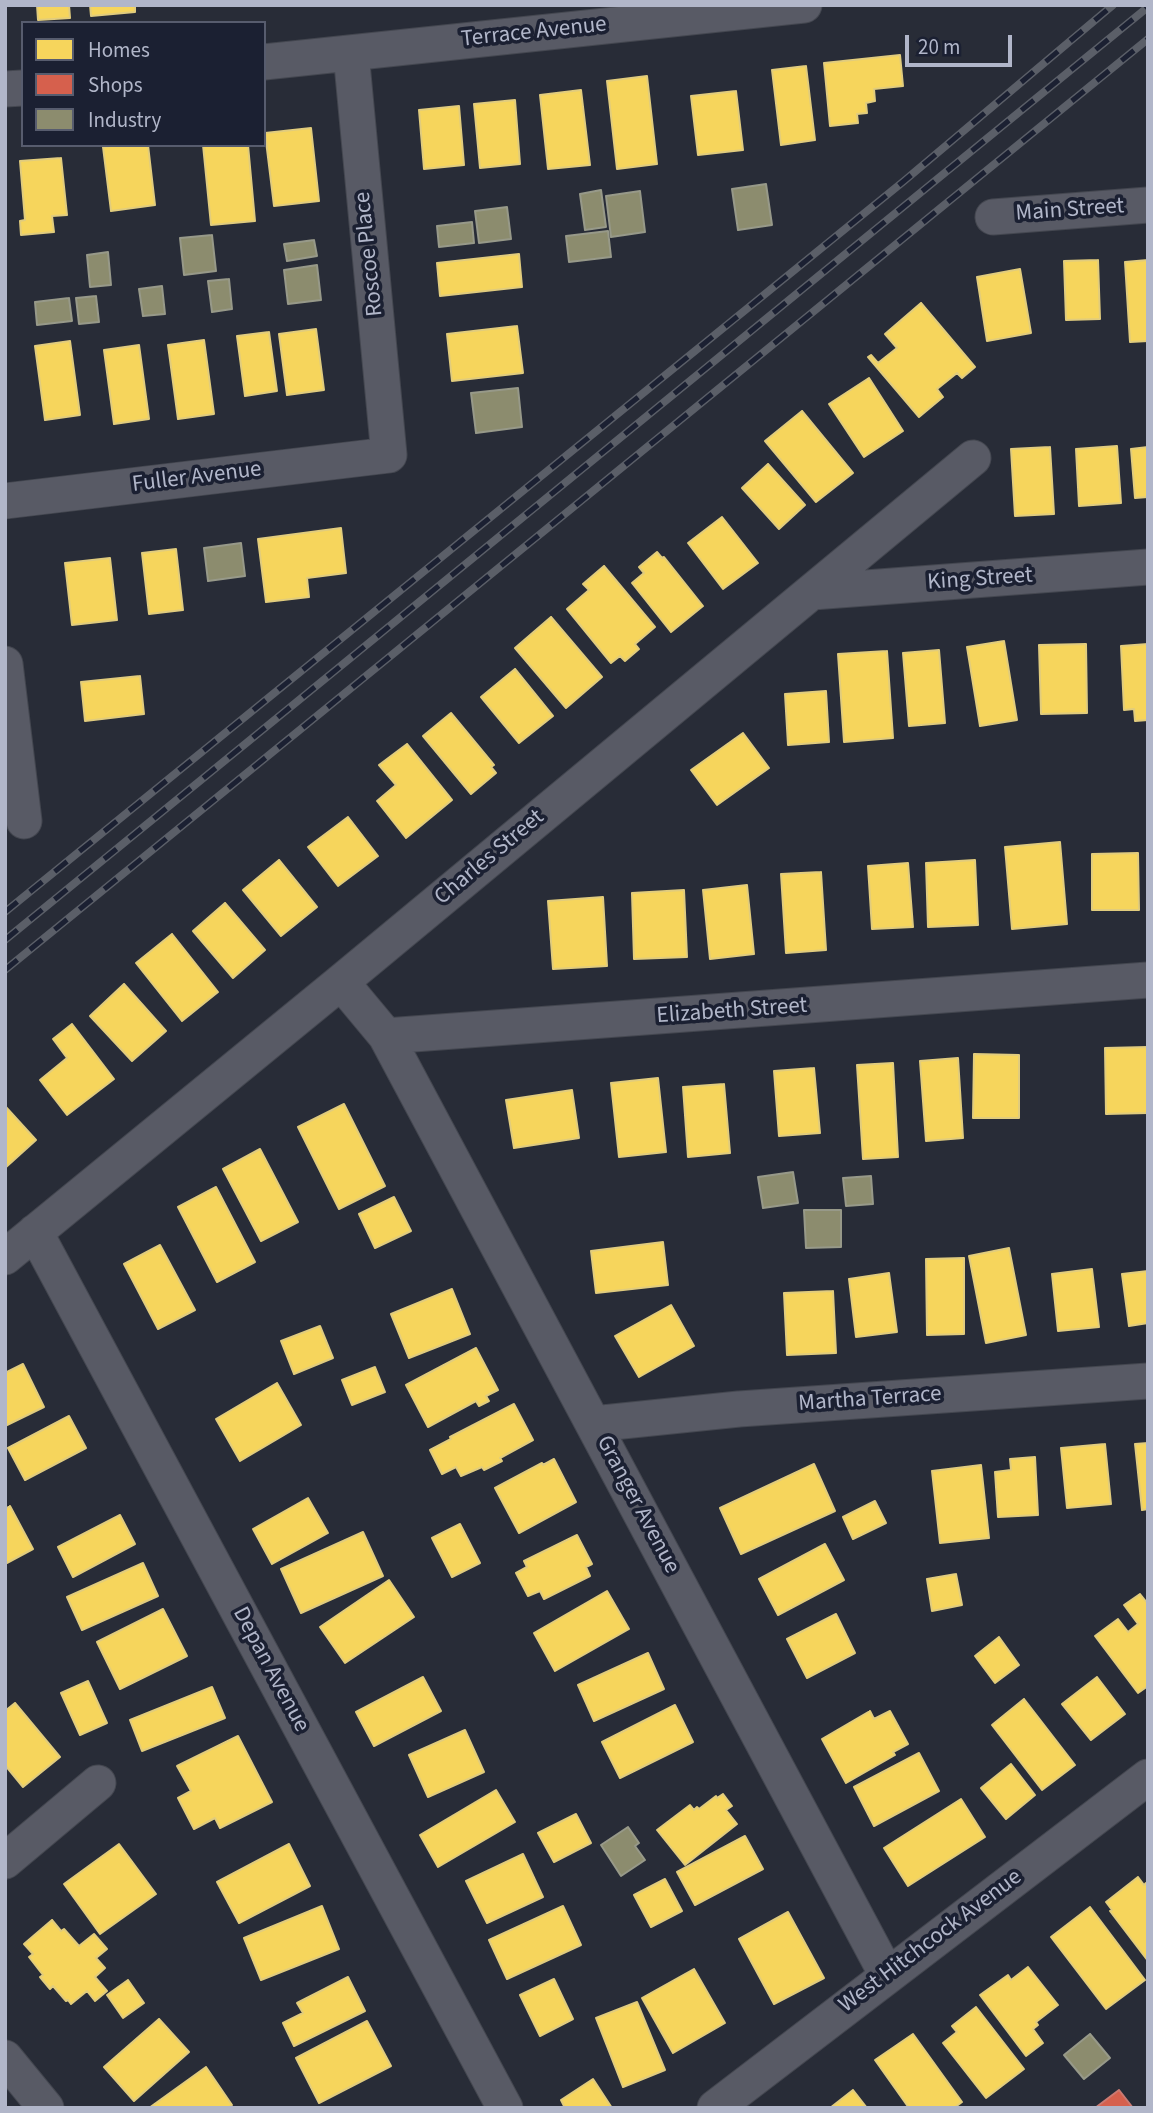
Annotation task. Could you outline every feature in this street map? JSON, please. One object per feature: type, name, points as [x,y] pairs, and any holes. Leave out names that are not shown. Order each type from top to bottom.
[{"type":"street","name":"Terrace Avenue","points":[[266,62],[804,5]]},
{"type":"street","name":"Roscoe Place","points":[[351,54],[389,455]]},
{"type":"street","name":"Main Street","points":[[993,217],[1148,205]]},
{"type":"street","name":"Fuller Avenue","points":[[5,501],[389,455]]},
{"type":"street","name":"Charles Street","points":[[5,1257],[973,458]]},
{"type":"street","name":"King Street","points":[[812,592],[1148,568]]},
{"type":"street","points":[[5,664],[23,821]]},
{"type":"street","name":"Elizabeth Street","points":[[386,1036],[1148,980]]},
{"type":"street","points":[[341,982],[386,1036]]},
{"type":"street","name":"Granger Avenue","points":[[386,1036],[887,1975]]},
{"type":"street","name":"Depan Avenue","points":[[35,1232],[505,2108]]},
{"type":"street","name":"Martha Terrace","points":[[593,1424],[739,1409],[1148,1381]]},
{"type":"street","name":"West Hitchcock Avenue","points":[[715,2108],[1148,1777]]},
{"type":"street","points":[[5,1861],[98,1783]]},
{"type":"street","points":[[5,2058],[46,2108]]},
{"type":"building: Homes","points":[[37,5],[69,5],[70,18],[38,20]]},
{"type":"building: Homes","points":[[90,5],[135,5],[135,12],[91,16]]},
{"type":"building: Homes","points":[[900,55],[903,86],[874,89],[875,101],[866,103],[867,113],[857,114],[858,123],[830,126],[824,63]]},
{"type":"building: Homes","points":[[806,66],[815,140],[781,145],[772,70]]},
{"type":"building: Homes","points":[[647,76],[657,164],[617,169],[607,81]]},
{"type":"building: Homes","points":[[581,90],[590,165],[548,169],[540,95]]},
{"type":"building: Homes","points":[[736,91],[743,150],[698,155],[691,96]]},
{"type":"building: Homes","points":[[515,100],[520,164],[480,168],[474,104]]},
{"type":"building: Homes","points":[[459,106],[464,165],[424,169],[419,110]]},
{"type":"building: Homes","points":[[311,128],[319,201],[274,206],[266,133]]},
{"type":"building: Homes","points":[[103,147],[148,147],[155,205],[111,211]]},
{"type":"building: Homes","points":[[203,147],[248,147],[255,221],[211,225]]},
{"type":"building: Homes","points":[[61,158],[67,215],[52,216],[54,232],[21,235],[20,221],[25,220],[20,161]]},
{"type":"building: Homes","points":[[519,254],[522,287],[440,296],[437,263]]},
{"type":"building: Homes","points":[[1098,260],[1100,319],[1066,320],[1064,261]]},
{"type":"building: Homes","points":[[1148,260],[1148,341],[1130,342],[1125,262]]},
{"type":"building: Homes","points":[[1020,269],[1031,333],[987,341],[977,277]]},
{"type":"building: Homes","points":[[921,303],[975,367],[962,378],[957,373],[937,389],[943,397],[919,417],[868,357],[871,355],[878,363],[897,348],[885,334]]},
{"type":"building: Homes","points":[[517,326],[523,373],[452,381],[447,334]]},
{"type":"building: Homes","points":[[316,329],[324,390],[287,395],[279,334]]},
{"type":"building: Homes","points":[[269,332],[277,391],[245,396],[237,336]]},
{"type":"building: Homes","points":[[204,340],[214,414],[178,419],[168,345]]},
{"type":"building: Homes","points":[[70,341],[80,415],[45,420],[35,346]]},
{"type":"building: Homes","points":[[139,345],[149,419],[114,424],[104,350]]},
{"type":"building: Homes","points":[[869,378],[903,431],[864,457],[829,404]]},
{"type":"building: Homes","points":[[802,411],[853,473],[816,502],[765,441]]},
{"type":"building: Homes","points":[[1117,446],[1121,503],[1079,506],[1076,449]]},
{"type":"building: Homes","points":[[1050,447],[1054,514],[1015,516],[1011,449]]},
{"type":"building: Homes","points":[[1148,447],[1148,497],[1135,498],[1131,449]]},
{"type":"building: Homes","points":[[768,464],[805,505],[779,529],[742,488]]},
{"type":"building: Homes","points":[[722,517],[758,563],[723,589],[688,543]]},
{"type":"building: Homes","points":[[341,528],[346,573],[307,578],[309,597],[266,602],[258,539]]},
{"type":"building: Homes","points":[[176,549],[183,610],[149,614],[142,553]]},
{"type":"building: Homes","points":[[657,552],[703,606],[671,632],[632,583],[644,573],[639,567]]},
{"type":"building: Homes","points":[[110,558],[117,620],[72,625],[65,563]]},
{"type":"building: Homes","points":[[604,566],[655,627],[635,644],[639,649],[625,661],[620,656],[611,663],[567,609],[589,590],[583,584]]},
{"type":"building: Homes","points":[[551,617],[602,677],[566,708],[515,648]]},
{"type":"building: Homes","points":[[1004,641],[1017,720],[980,726],[967,647]]},
{"type":"building: Homes","points":[[1086,644],[1087,713],[1041,714],[1039,645]]},
{"type":"building: Homes","points":[[1148,644],[1148,720],[1135,721],[1134,709],[1124,710],[1121,646]]},
{"type":"building: Homes","points":[[939,650],[945,723],[909,726],[903,653]]},
{"type":"building: Homes","points":[[887,651],[893,738],[844,742],[838,654]]},
{"type":"building: Homes","points":[[515,669],[553,716],[519,743],[481,697]]},
{"type":"building: Homes","points":[[140,676],[144,714],[85,721],[81,682]]},
{"type":"building: Homes","points":[[826,691],[829,742],[788,745],[785,694]]},
{"type":"building: Homes","points":[[451,713],[494,765],[491,767],[496,773],[471,794],[423,736]]},
{"type":"building: Homes","points":[[743,733],[769,768],[717,805],[691,770]]},
{"type":"building: Homes","points":[[407,744],[452,800],[406,838],[377,801],[396,785],[379,765]]},
{"type":"building: Homes","points":[[348,817],[378,856],[338,886],[308,847]]},
{"type":"building: Homes","points":[[1060,842],[1067,924],[1012,929],[1005,847]]},
{"type":"building: Homes","points":[[1138,853],[1139,910],[1092,910],[1092,854]]},
{"type":"building: Homes","points":[[279,860],[317,907],[281,936],[243,890]]},
{"type":"building: Homes","points":[[975,860],[978,925],[928,927],[926,863]]},
{"type":"building: Homes","points":[[908,863],[913,927],[872,929],[868,866]]},
{"type":"building: Homes","points":[[821,872],[826,950],[786,953],[781,874]]},
{"type":"building: Homes","points":[[747,885],[754,954],[710,959],[703,890]]},
{"type":"building: Homes","points":[[684,890],[687,957],[634,959],[632,893]]},
{"type":"building: Homes","points":[[603,897],[607,966],[553,969],[548,901]]},
{"type":"building: Homes","points":[[225,903],[265,950],[233,978],[193,931]]},
{"type":"building: Homes","points":[[172,934],[218,992],[182,1021],[136,963]]},
{"type":"building: Homes","points":[[124,984],[166,1031],[132,1061],[90,1016]]},
{"type":"building: Homes","points":[[72,1024],[114,1079],[67,1115],[40,1080],[67,1058],[53,1039]]},
{"type":"building: Homes","points":[[1148,1047],[1148,1113],[1106,1114],[1105,1048]]},
{"type":"building: Homes","points":[[974,1054],[1019,1055],[1019,1118],[973,1118]]},
{"type":"building: Homes","points":[[958,1058],[963,1138],[926,1141],[920,1061]]},
{"type":"building: Homes","points":[[893,1063],[898,1157],[863,1159],[857,1065]]},
{"type":"building: Homes","points":[[814,1068],[820,1133],[779,1136],[774,1071]]},
{"type":"building: Homes","points":[[658,1078],[666,1152],[619,1157],[611,1083]]},
{"type":"building: Homes","points":[[724,1084],[730,1153],[688,1157],[683,1087]]},
{"type":"building: Homes","points":[[572,1090],[579,1138],[514,1148],[506,1100]]},
{"type":"building: Homes","points":[[344,1104],[385,1186],[339,1209],[298,1127]]},
{"type":"building: Homes","points":[[5,1106],[36,1140],[5,1168]]},
{"type":"building: Homes","points":[[260,1149],[298,1222],[261,1241],[223,1169]]},
{"type":"building: Homes","points":[[216,1187],[255,1262],[217,1282],[178,1207]]},
{"type":"building: Homes","points":[[394,1197],[411,1231],[375,1248],[359,1214]]},
{"type":"building: Homes","points":[[663,1242],[668,1285],[596,1293],[591,1251]]},
{"type":"building: Homes","points":[[160,1245],[195,1310],[158,1329],[124,1264]]},
{"type":"building: Homes","points":[[1009,1248],[1026,1335],[986,1343],[969,1256]]},
{"type":"building: Homes","points":[[964,1258],[964,1334],[927,1335],[926,1259]]},
{"type":"building: Homes","points":[[1092,1269],[1099,1327],[1058,1331],[1052,1274]]},
{"type":"building: Homes","points":[[1148,1271],[1148,1323],[1129,1326],[1122,1274]]},
{"type":"building: Homes","points":[[889,1273],[897,1332],[856,1337],[849,1279]]},
{"type":"building: Homes","points":[[452,1289],[470,1334],[409,1358],[391,1314]]},
{"type":"building: Homes","points":[[833,1291],[836,1353],[787,1355],[784,1293]]},
{"type":"building: Homes","points":[[671,1305],[694,1346],[639,1377],[615,1336]]},
{"type":"building: Homes","points":[[320,1326],[333,1358],[294,1374],[281,1341]]},
{"type":"building: Homes","points":[[476,1348],[498,1390],[486,1396],[489,1401],[479,1406],[476,1401],[428,1427],[406,1385]]},
{"type":"building: Homes","points":[[23,1364],[44,1407],[5,1426],[5,1373]]},
{"type":"building: Homes","points":[[375,1367],[385,1392],[352,1405],[342,1380]]},
{"type":"building: Homes","points":[[277,1383],[301,1425],[240,1461],[216,1419]]},
{"type":"building: Homes","points":[[514,1404],[533,1440],[484,1470],[482,1467],[461,1476],[456,1467],[442,1474],[430,1450]]},
{"type":"building: Homes","points":[[69,1416],[86,1448],[25,1480],[8,1448]]},
{"type":"building: Homes","points":[[1148,1443],[1148,1509],[1142,1510],[1135,1444]]},
{"type":"building: Homes","points":[[1105,1444],[1111,1504],[1067,1508],[1061,1448]]},
{"type":"building: Homes","points":[[1035,1457],[1038,1515],[998,1517],[995,1472],[1011,1470],[1010,1459]]},
{"type":"building: Homes","points":[[554,1459],[576,1502],[519,1533],[495,1488]]},
{"type":"building: Homes","points":[[814,1464],[835,1511],[741,1554],[720,1508]]},
{"type":"building: Homes","points":[[981,1465],[989,1538],[940,1543],[932,1471]]},
{"type":"building: Homes","points":[[308,1498],[328,1533],[272,1564],[253,1529]]},
{"type":"building: Homes","points":[[875,1501],[886,1523],[853,1539],[843,1517]]},
{"type":"building: Homes","points":[[10,1506],[33,1549],[5,1564],[5,1509]]},
{"type":"building: Homes","points":[[120,1515],[135,1544],[73,1577],[58,1547]]},
{"type":"building: Homes","points":[[460,1524],[480,1563],[452,1577],[432,1538]]},
{"type":"building: Homes","points":[[363,1532],[383,1576],[301,1613],[281,1569]]},
{"type":"building: Homes","points":[[577,1535],[592,1564],[586,1567],[590,1576],[544,1599],[540,1591],[528,1596],[516,1573],[527,1567],[524,1561]]},
{"type":"building: Homes","points":[[825,1544],[844,1580],[778,1615],[759,1579]]},
{"type":"building: Homes","points":[[143,1563],[158,1596],[82,1630],[67,1597]]},
{"type":"building: Homes","points":[[956,1574],[962,1605],[932,1611],[927,1579]]},
{"type":"building: Homes","points":[[389,1580],[414,1617],[345,1663],[320,1627]]},
{"type":"building: Homes","points":[[607,1591],[629,1629],[555,1671],[534,1633]]},
{"type":"building: Homes","points":[[1140,1594],[1148,1604],[1148,1686],[1138,1693],[1095,1636],[1118,1619],[1128,1632],[1138,1624],[1124,1605]]},
{"type":"building: Homes","points":[[163,1609],[187,1656],[120,1689],[97,1642]]},
{"type":"building: Homes","points":[[836,1614],[855,1653],[807,1678],[787,1639]]},
{"type":"building: Homes","points":[[999,1637],[1019,1665],[995,1683],[975,1656]]},
{"type":"building: Homes","points":[[648,1653],[664,1689],[594,1721],[578,1685]]},
{"type":"building: Homes","points":[[423,1677],[441,1711],[374,1746],[356,1712]]},
{"type":"building: Homes","points":[[1097,1677],[1125,1714],[1091,1740],[1062,1704]]},
{"type":"building: Homes","points":[[88,1681],[107,1723],[80,1735],[61,1693]]},
{"type":"building: Homes","points":[[212,1687],[225,1718],[142,1751],[130,1720]]},
{"type":"building: Homes","points":[[1024,1699],[1075,1765],[1042,1790],[992,1725]]},
{"type":"building: Homes","points":[[15,1703],[60,1757],[23,1787],[5,1765],[5,1711]]},
{"type":"building: Homes","points":[[675,1705],[693,1742],[620,1778],[602,1742]]},
{"type":"building: Homes","points":[[870,1711],[874,1719],[890,1711],[908,1744],[893,1752],[895,1755],[846,1783],[822,1739]]},
{"type":"building: Homes","points":[[465,1730],[484,1772],[428,1797],[409,1755]]},
{"type":"building: Homes","points":[[238,1736],[272,1802],[220,1828],[215,1818],[194,1829],[178,1798],[191,1791],[177,1766]]},
{"type":"building: Homes","points":[[919,1753],[939,1791],[874,1826],[854,1787]]},
{"type":"building: Homes","points":[[1011,1764],[1035,1795],[1006,1819],[981,1788]]},
{"type":"building: Homes","points":[[496,1790],[515,1822],[438,1867],[420,1835]]},
{"type":"building: Homes","points":[[723,1794],[732,1806],[726,1810],[737,1824],[685,1865],[657,1830],[690,1805],[694,1810],[697,1807],[699,1809]]},
{"type":"building: Homes","points":[[961,1799],[985,1837],[908,1886],[884,1848]]},
{"type":"building: Homes","points":[[576,1814],[591,1843],[554,1862],[538,1833]]},
{"type":"building: Homes","points":[[745,1836],[763,1869],[695,1905],[677,1872]]},
{"type":"building: Homes","points":[[119,1844],[156,1894],[100,1934],[64,1884]]},
{"type":"building: Homes","points":[[289,1844],[310,1886],[239,1923],[217,1882]]},
{"type":"building: Homes","points":[[523,1854],[543,1897],[487,1923],[466,1881]]},
{"type":"building: Homes","points":[[1138,1877],[1148,1886],[1148,1961],[1106,1902]]},
{"type":"building: Homes","points":[[665,1879],[682,1911],[651,1927],[634,1895]]},
{"type":"building: Homes","points":[[322,1906],[339,1949],[261,1980],[244,1938]]},
{"type":"building: Homes","points":[[563,1906],[581,1945],[507,1979],[489,1940]]},
{"type":"building: Homes","points":[[1090,1907],[1145,1980],[1106,2009],[1051,1937]]},
{"type":"building: Homes","points":[[788,1912],[824,1978],[774,2004],[739,1939]]},
{"type":"building: Homes","points":[[52,1920],[79,1946],[94,1934],[107,1949],[96,1958],[105,1968],[95,1977],[107,1991],[95,2001],[87,1991],[71,2004],[66,2001],[53,1986],[50,1989],[29,1957],[33,1954],[24,1944]]},
{"type":"building: Homes","points":[[1028,1967],[1058,2005],[1036,2022],[1038,2025],[1033,2029],[1043,2043],[1026,2056],[980,1995],[1008,1975],[1011,1980]]},
{"type":"building: Homes","points":[[694,1969],[725,2023],[673,2053],[642,1998]]},
{"type":"building: Homes","points":[[348,1977],[365,2011],[294,2046],[283,2023],[303,2013],[297,2003]]},
{"type":"building: Homes","points":[[554,1979],[573,2019],[540,2036],[520,1995]]},
{"type":"building: Homes","points":[[128,1980],[144,2003],[123,2018],[107,1995]]},
{"type":"building: Homes","points":[[637,2002],[665,2070],[623,2087],[596,2018]]},
{"type":"building: Homes","points":[[976,2007],[1024,2069],[986,2098],[943,2043],[957,2032],[952,2026]]},
{"type":"building: Homes","points":[[159,2019],[189,2052],[134,2101],[104,2067]]},
{"type":"building: Homes","points":[[367,2021],[391,2066],[319,2103],[296,2058]]},
{"type":"building: Homes","points":[[913,2034],[962,2102],[954,2108],[909,2108],[875,2060]]},
{"type":"building: Homes","points":[[206,2067],[232,2105],[228,2108],[149,2108]]},
{"type":"building: Homes","points":[[593,2079],[612,2108],[565,2108],[561,2100]]},
{"type":"building: Homes","points":[[853,2090],[867,2108],[830,2108]]},
{"type":"building: Shops","points":[[1119,2090],[1133,2108],[1095,2108]]},
{"type":"building: Industry","points":[[766,184],[772,225],[738,230],[732,189]]},
{"type":"building: Industry","points":[[601,190],[606,227],[585,230],[580,194]]},
{"type":"building: Industry","points":[[640,191],[645,232],[611,237],[606,196]]},
{"type":"building: Industry","points":[[507,207],[511,239],[479,243],[475,211]]},
{"type":"building: Industry","points":[[472,222],[474,243],[439,247],[437,226]]},
{"type":"building: Industry","points":[[608,231],[611,257],[569,262],[566,236]]},
{"type":"building: Industry","points":[[212,235],[216,271],[184,275],[180,238]]},
{"type":"building: Industry","points":[[314,240],[317,256],[287,261],[284,244]]},
{"type":"building: Industry","points":[[108,252],[111,285],[90,287],[87,255]]},
{"type":"building: Industry","points":[[317,265],[321,300],[288,304],[284,270]]},
{"type":"building: Industry","points":[[229,279],[232,309],[212,312],[208,281]]},
{"type":"building: Industry","points":[[162,286],[165,314],[143,316],[139,289]]},
{"type":"building: Industry","points":[[96,296],[99,322],[79,324],[76,298]]},
{"type":"building: Industry","points":[[69,298],[72,321],[37,325],[35,302]]},
{"type":"building: Industry","points":[[518,388],[522,427],[476,433],[471,393]]},
{"type":"building: Industry","points":[[241,543],[245,576],[208,581],[204,548]]},
{"type":"building: Industry","points":[[793,1172],[798,1203],[763,1208],[758,1177]]},
{"type":"building: Industry","points":[[871,1176],[873,1204],[846,1206],[843,1178]]},
{"type":"building: Industry","points":[[804,1210],[841,1210],[841,1247],[806,1248]]},
{"type":"building: Industry","points":[[628,1827],[639,1843],[635,1846],[645,1860],[621,1876],[601,1845]]},
{"type":"building: Industry","points":[[1090,2034],[1110,2058],[1084,2079],[1064,2055]]},
{"type":"railway","points":[[5,912],[904,181],[1113,5]]},
{"type":"railway","points":[[5,940],[1148,7]]},
{"type":"railway","points":[[5,970],[1148,39]]}]
